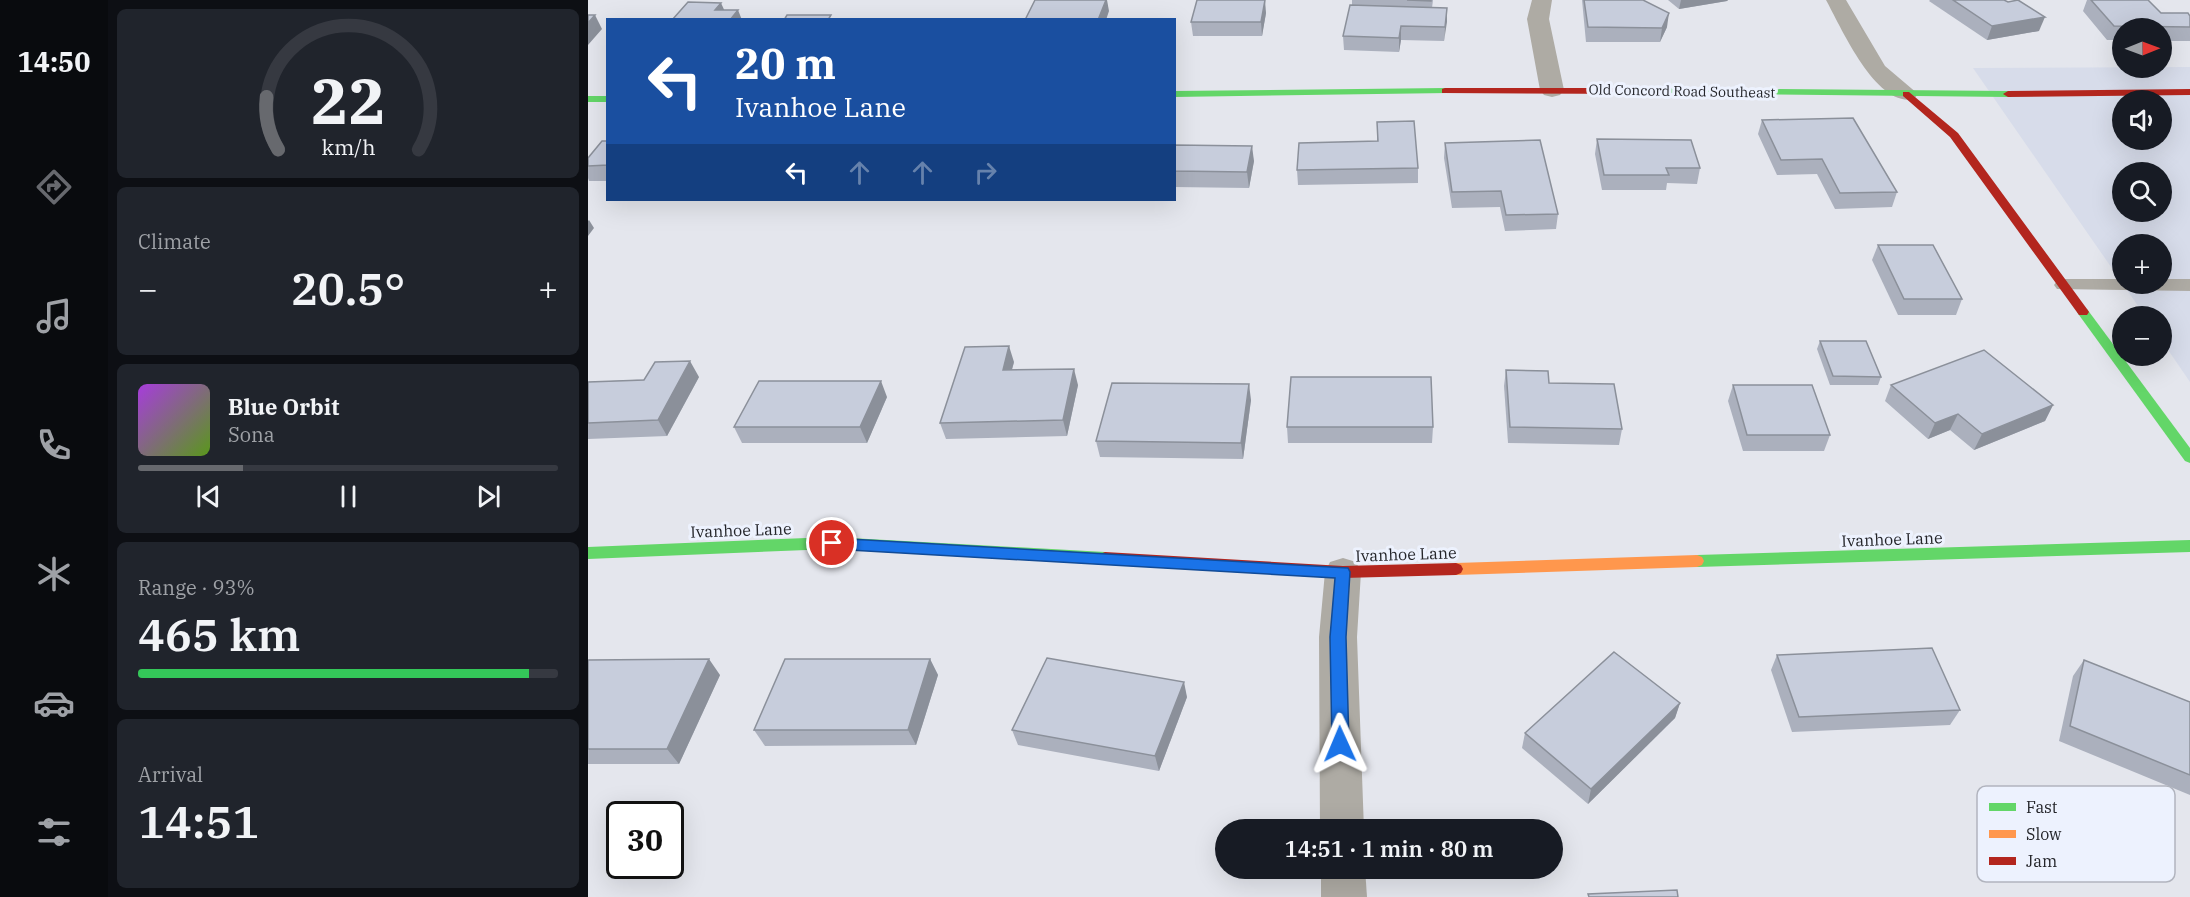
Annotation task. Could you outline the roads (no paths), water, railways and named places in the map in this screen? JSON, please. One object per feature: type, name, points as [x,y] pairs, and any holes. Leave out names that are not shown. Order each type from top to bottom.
[{"type":"street","points":[[1542,0],[1538,19],[1552,90]]},
{"type":"street","points":[[1836,0],[1876,70],[1954,135],[2190,458]]},
{"type":"street","name":"Old Concord Road Southeast","points":[[1176,94],[1552,90],[1906,94],[2190,92]]},
{"type":"street","points":[[588,99],[606,99]]},
{"type":"street","name":"Ivanhoe Lane","points":[[588,553],[832,543],[1343,572],[2190,546]]},
{"type":"street","points":[[1342,819],[1338,637],[1343,572]]},
{"type":"street","points":[[1343,879],[1344,897]]},
{"type":"lane","points":[[2063,285],[2190,285]]}]
